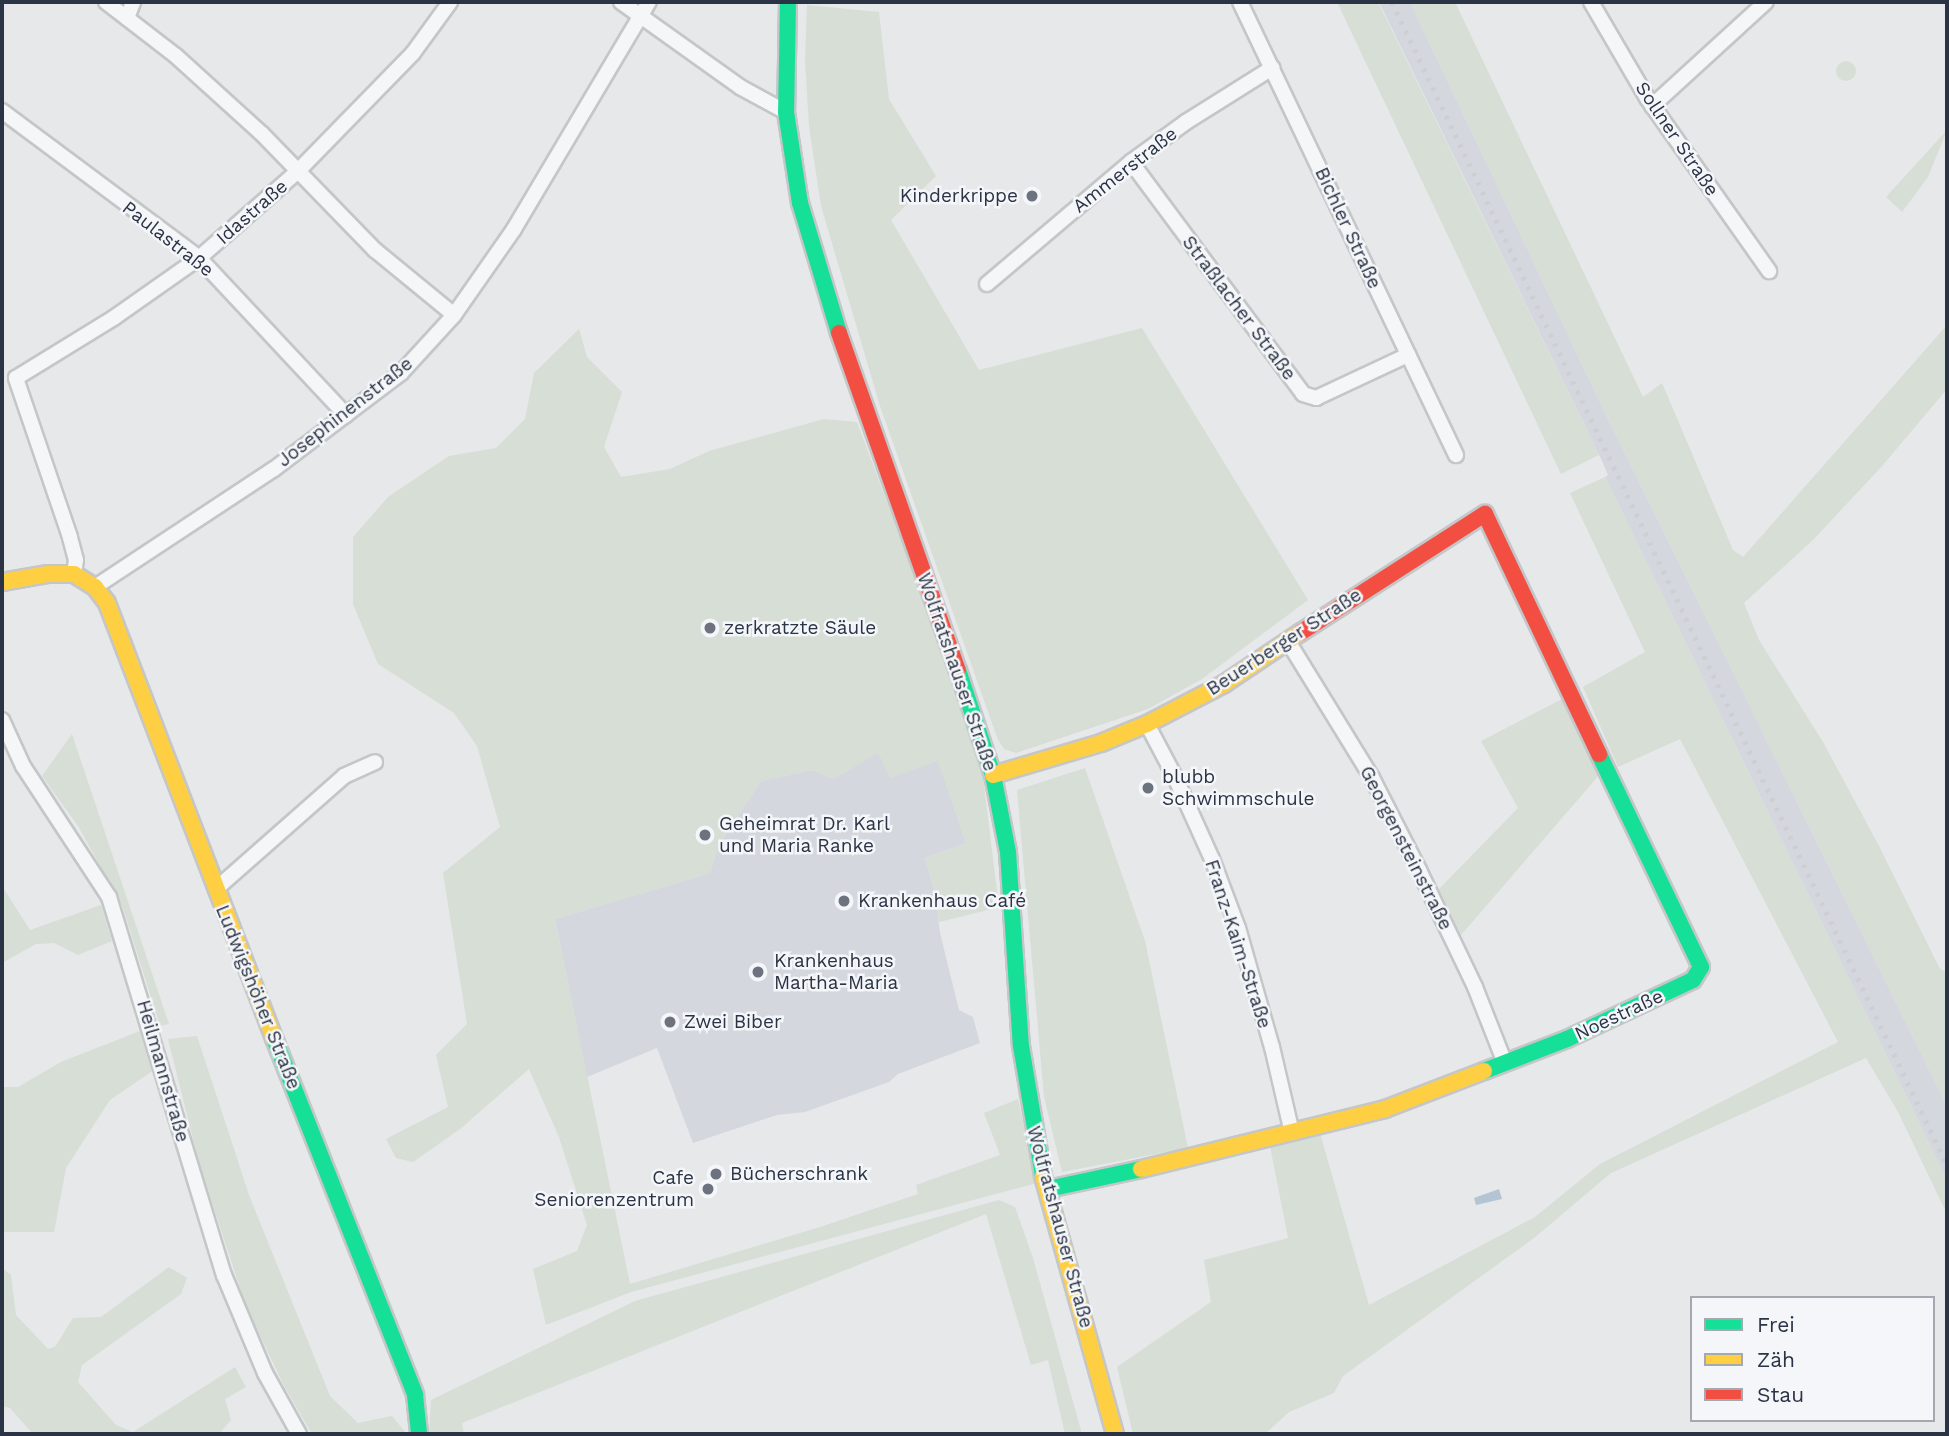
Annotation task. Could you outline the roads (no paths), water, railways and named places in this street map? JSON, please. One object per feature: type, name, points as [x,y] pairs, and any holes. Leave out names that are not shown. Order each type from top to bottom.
[{"type":"street","points":[[106,2],[176,56],[298,172],[375,250],[454,315]]},
{"type":"street","points":[[127,18],[133,2]]},
{"type":"street","name":"Idastraße","points":[[74,574],[76,560],[70,537],[16,378],[116,317],[199,258],[298,172],[413,53],[450,2]]},
{"type":"street","points":[[621,2],[740,87],[786,112]]},
{"type":"street","name":"Josephinenstraße","points":[[95,587],[274,469],[401,373],[454,315],[544,182],[639,14],[649,2]]},
{"type":"street","name":"Wolfratshauser Straße","points":[[788,2],[786,112],[800,204],[848,363],[976,720],[993,775],[1008,852],[1021,1047],[1037,1154],[1115,1434]]},
{"type":"street","name":"Bichler Straße","points":[[1240,2],[1457,455]]},
{"type":"street","name":"Sollner Straße","points":[[1591,2],[1652,106],[1769,271]]},
{"type":"street","points":[[1652,106],[1766,2]]},
{"type":"street","name":"Ammerstraße","points":[[987,284],[1130,162],[1186,122],[1272,68]]},
{"type":"street","name":"Paulastraße","points":[[2,111],[199,258],[346,415]]},
{"type":"street","name":"Straßlacher Straße","points":[[1130,162],[1303,394],[1316,398],[1408,355]]},
{"type":"street","name":"Beuerberger Straße","points":[[993,775],[1101,743],[1147,724],[1224,684],[1419,554],[1485,514]]},
{"type":"street","name":"Noestraße","points":[[1048,1189],[1385,1110],[1567,1039],[1693,980],[1701,967],[1485,514]]},
{"type":"street","points":[[2,582],[48,574],[74,574]]},
{"type":"street","name":"Ludwigshöher Straße","points":[[74,574],[95,587],[107,603],[415,1395],[419,1434]]},
{"type":"street","name":"Georgensteinstraße","points":[[1289,643],[1371,778],[1419,870],[1475,987],[1505,1063]]},
{"type":"street","name":"Heilmannstraße","points":[[2,720],[23,766],[108,897],[224,1275],[265,1373],[299,1434]]},
{"type":"street","name":"Franz-Kaim-Straße","points":[[1147,724],[1175,777],[1212,859],[1238,928],[1292,1133]]},
{"type":"street","points":[[216,889],[344,776],[375,762]]},
{"type":"water","points":[[1499,1189],[1502,1199],[1476,1205],[1474,1198]]},
{"type":"railway","points":[[1392,2],[1947,1165]]},
{"type":"place","name":"Kinderkrippe","points":[[1032,196]]},
{"type":"place","name":"zerkratzte Säule","points":[[710,628]]},
{"type":"place","name":"blubb Schwimmschule","points":[[1148,788]]},
{"type":"place","name":"Geheimrat Dr. Karl und Maria Ranke","points":[[705,835]]},
{"type":"place","name":"Krankenhaus Café","points":[[844,901]]},
{"type":"place","name":"Krankenhaus Martha-Maria","points":[[758,972]]},
{"type":"place","name":"Zwei Biber","points":[[670,1022]]},
{"type":"place","name":"Bücherschrank","points":[[716,1174]]},
{"type":"place","name":"Cafe Seniorenzentrum","points":[[708,1189]]}]
